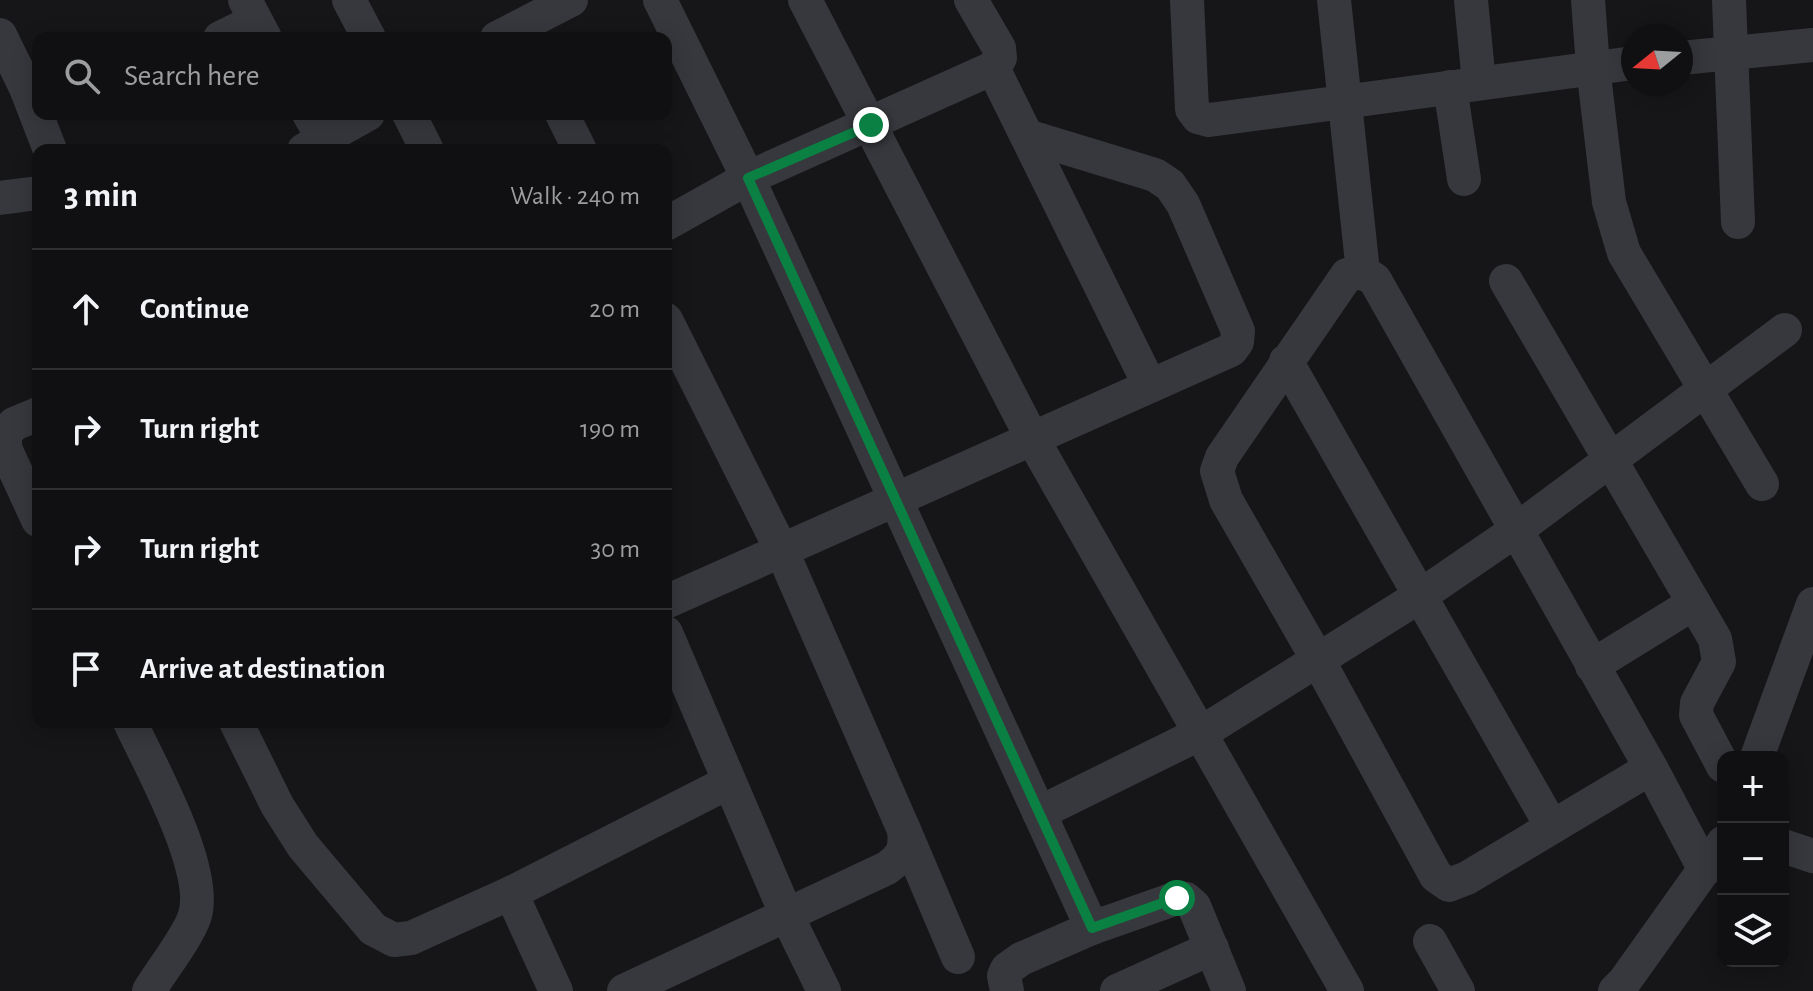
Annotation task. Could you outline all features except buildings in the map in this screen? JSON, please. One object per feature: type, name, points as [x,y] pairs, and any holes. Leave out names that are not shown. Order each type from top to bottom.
[{"type":"street","points":[[349,0],[366,32]]},
{"type":"street","points":[[511,25],[571,0]]},
{"type":"street","points":[[660,0],[748,178],[1092,928]]},
{"type":"street","points":[[805,0],[1032,438],[1347,991]]},
{"type":"street","points":[[672,221],[748,178],[993,68],[1000,58],[999,48],[971,0]]},
{"type":"street","points":[[1187,0],[1192,109],[1198,117],[1209,120],[1621,64]]},
{"type":"street","points":[[1334,0],[1363,272]]},
{"type":"street","points":[[1464,179],[1464,85],[1471,0]]},
{"type":"street","points":[[1588,0],[1593,67],[1614,225],[1624,253],[1762,484]]},
{"type":"street","points":[[1729,0],[1738,222]]},
{"type":"street","points":[[232,32],[255,20]]},
{"type":"street","points":[[0,35],[32,112]]},
{"type":"street","points":[[1693,57],[1813,45]]},
{"type":"street","points":[[993,68],[1150,386]]},
{"type":"street","points":[[36,120],[47,144]]},
{"type":"street","points":[[312,135],[352,120]]},
{"type":"street","points":[[412,120],[424,144]]},
{"type":"street","points":[[565,120],[577,144]]},
{"type":"street","points":[[672,599],[1231,350],[1237,342],[1238,331],[1183,204],[1170,185],[1155,175],[1027,136]]},
{"type":"street","points":[[0,198],[32,194]]},
{"type":"street","points":[[1615,991],[1714,856],[1651,768],[1375,280],[1363,272],[1347,275],[1222,457],[1217,471],[1226,500],[1436,876],[1449,885],[1467,878],[1651,768]]},
{"type":"street","points":[[1506,281],[1715,639],[1719,662],[1697,703],[1696,715],[1717,755]]},
{"type":"street","points":[[1039,813],[1201,733],[1420,596],[1515,531],[1785,330]]},
{"type":"street","points":[[672,332],[781,549],[958,957]]},
{"type":"street","points":[[1286,361],[1552,827]]},
{"type":"street","points":[[32,416],[14,424],[5,434],[5,448],[32,507]]},
{"type":"street","points":[[1592,666],[1694,603]]},
{"type":"street","points":[[1759,751],[1813,604]]},
{"type":"street","points":[[672,647],[787,916],[824,991]]},
{"type":"street","points":[[133,728],[187,847],[197,889],[195,917],[149,991]]},
{"type":"street","points":[[239,728],[270,791],[303,846],[373,929],[394,940],[411,938],[511,893],[729,782]]},
{"type":"street","points":[[624,991],[887,868],[901,858],[906,846],[904,830]]},
{"type":"street","points":[[1789,848],[1813,856]]},
{"type":"street","points":[[511,893],[556,991]]},
{"type":"street","points":[[1007,991],[1004,976],[1014,962],[1165,900],[1186,899],[1194,906],[1229,991]]},
{"type":"street","points":[[1430,941],[1458,991]]},
{"type":"street","points":[[1117,991],[1212,948]]},
{"type":"route","points":[[871,125],[748,178],[1092,928],[1177,898]]}]
